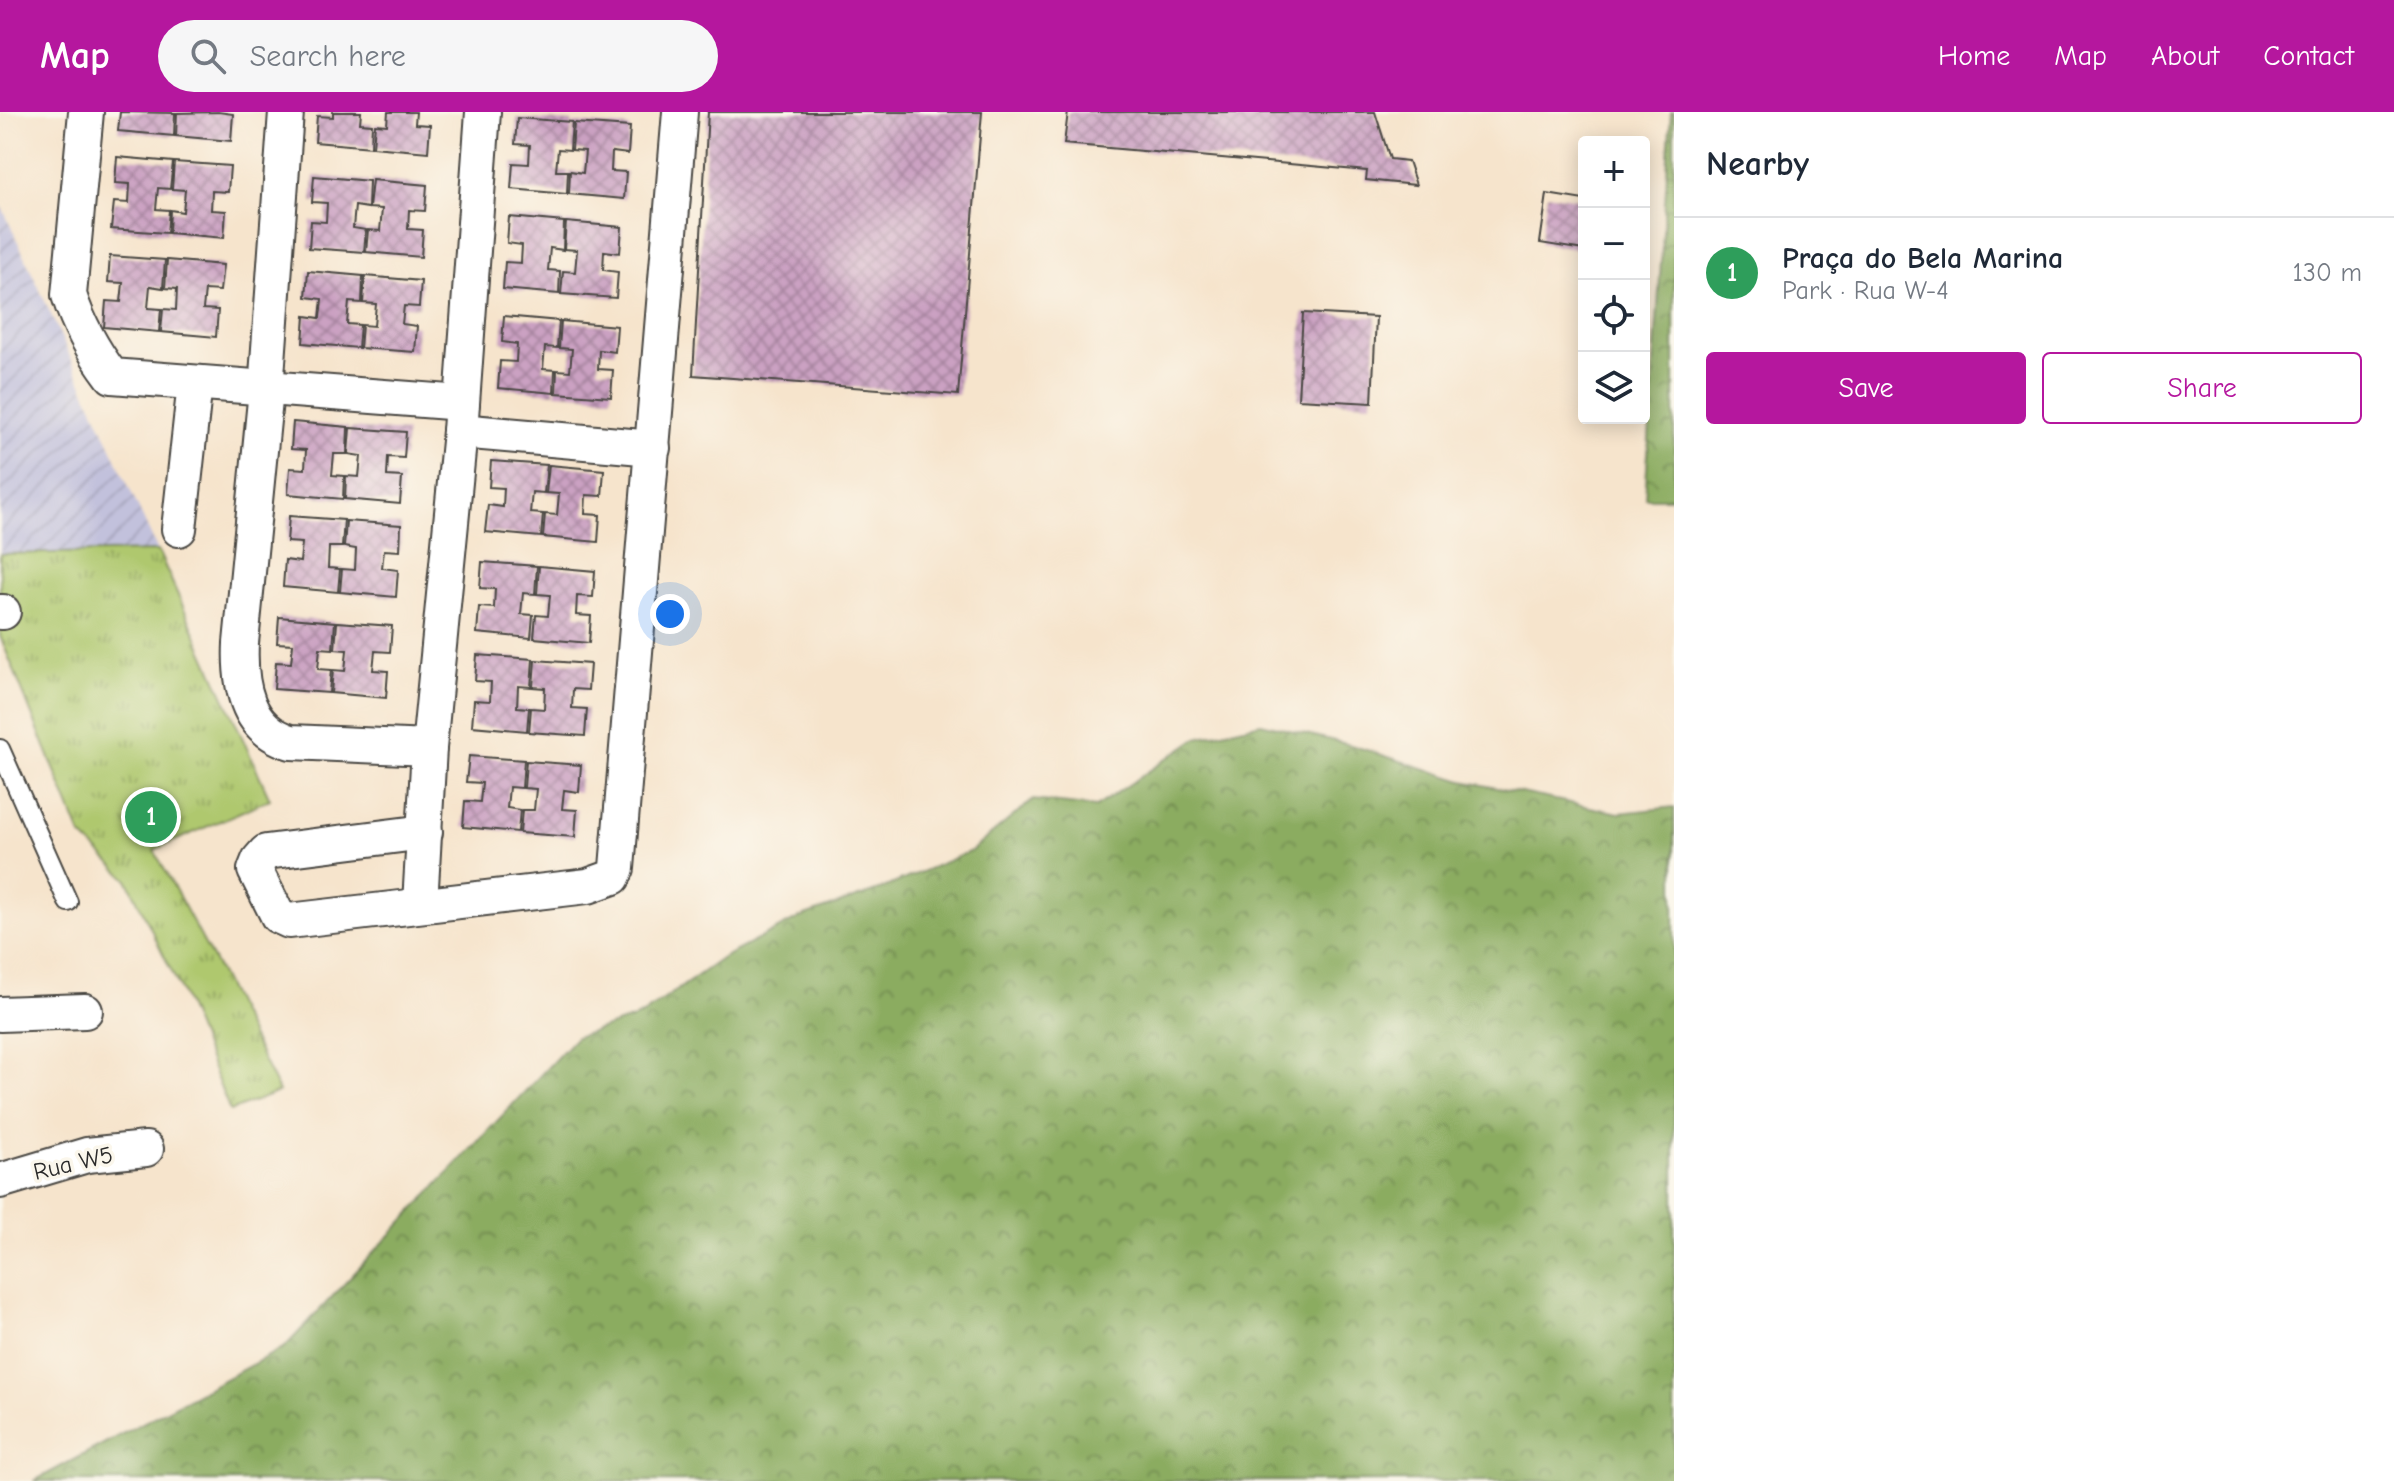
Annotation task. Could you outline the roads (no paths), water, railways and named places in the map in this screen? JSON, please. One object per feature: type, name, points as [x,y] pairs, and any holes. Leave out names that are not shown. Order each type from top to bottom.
[{"type":"street","points":[[86,112],[69,295],[94,352],[112,376],[266,390],[653,448]]},
{"type":"street","points":[[286,112],[266,390],[240,667],[249,701],[262,726],[275,737],[291,742],[429,748]]},
{"type":"street","points":[[420,904],[429,748],[461,417],[483,112]]},
{"type":"street","points":[[425,832],[266,852],[255,870],[278,916],[289,921],[588,886],[613,877],[617,868],[680,112]]},
{"type":"street","points":[[179,529],[195,383]]},
{"type":"street","points":[[0,1014],[85,1011]]},
{"type":"street","name":"Rua W5","points":[[0,1181],[87,1155],[146,1149]]},
{"type":"lane","points":[[0,749],[68,902]]},
{"type":"place","name":"Praça do Bela Marina","points":[[151,817]]}]
